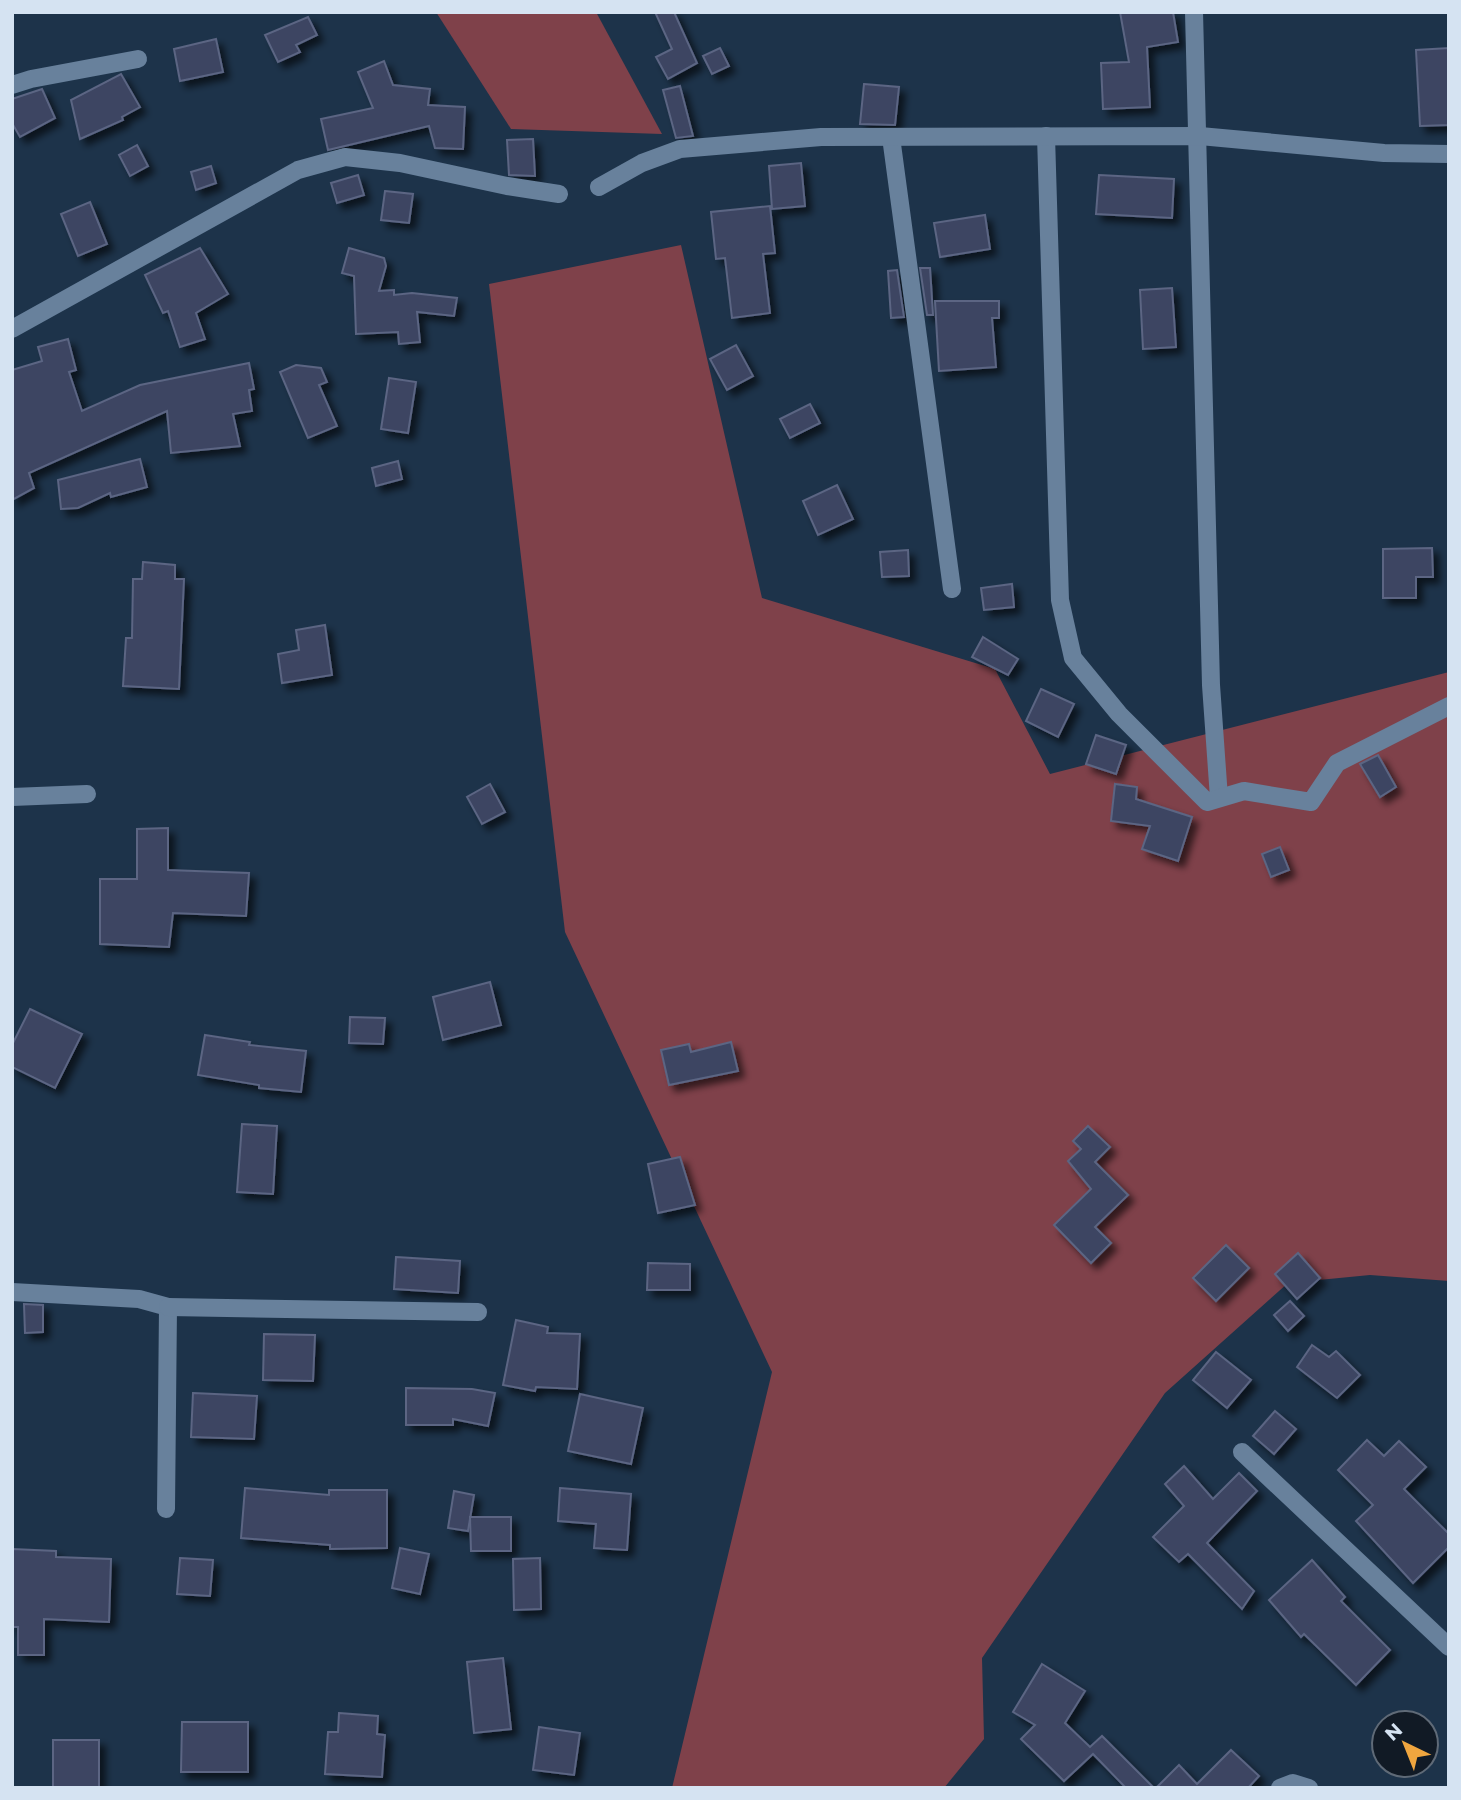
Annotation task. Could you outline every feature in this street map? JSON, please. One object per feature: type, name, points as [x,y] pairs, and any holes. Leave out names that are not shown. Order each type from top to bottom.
[{"type":"street","points":[[1194,12],[1211,685],[1219,799]]},
{"type":"street","points":[[12,85],[138,59]]},
{"type":"street","points":[[599,187],[642,163],[680,149],[821,138],[1199,135],[1384,153],[1449,154]]},
{"type":"street","points":[[1046,136],[1060,600],[1073,658],[1119,714],[1207,802],[1244,791],[1311,802],[1337,763],[1449,706]]},
{"type":"street","points":[[891,137],[952,589]]},
{"type":"street","points":[[12,329],[298,170],[345,157],[400,163],[559,194]]},
{"type":"street","points":[[12,797],[87,794]]},
{"type":"street","points":[[12,1292],[138,1300],[169,1307],[478,1312]]},
{"type":"street","points":[[166,1509],[169,1307]]},
{"type":"street","points":[[1242,1452],[1449,1647]]},
{"type":"street","points":[[1280,1788],[1293,1783],[1308,1788]]},
{"type":"shaded area","points":[[436,12],[596,12],[662,134],[511,129]]},
{"type":"shaded area","points":[[681,245],[762,598],[995,669],[1050,774],[1449,672],[1449,1281],[1370,1275],[1288,1283],[1165,1393],[982,1658],[984,1739],[944,1788],[672,1788],[772,1372],[565,932],[489,284]]},
{"type":"building","points":[[655,12],[674,12],[697,63],[668,79],[656,57],[672,49]]},
{"type":"building","points":[[1120,12],[1173,12],[1178,42],[1147,47],[1150,107],[1103,109],[1101,63],[1129,62]]},
{"type":"building","points":[[308,17],[317,35],[296,45],[300,52],[278,62],[265,35]]},
{"type":"building","points":[[216,39],[223,72],[180,81],[174,49]]},
{"type":"building","points":[[720,48],[729,66],[712,74],[703,56]]},
{"type":"building","points":[[1449,48],[1449,125],[1420,126],[1416,50]]},
{"type":"building","points":[[384,61],[393,85],[430,89],[428,105],[465,107],[463,149],[435,148],[429,126],[328,150],[321,119],[373,108],[358,72]]},
{"type":"building","points":[[121,74],[140,107],[122,117],[123,120],[80,139],[71,100]]},
{"type":"building","points":[[864,84],[899,87],[895,125],[860,124]]},
{"type":"building","points":[[680,86],[693,136],[676,138],[663,90]]},
{"type":"building","points":[[42,89],[55,118],[20,137],[12,123],[12,99]]},
{"type":"building","points":[[533,139],[535,176],[509,175],[507,140]]},
{"type":"building","points":[[137,145],[148,166],[130,176],[119,155]]},
{"type":"building","points":[[801,163],[805,206],[772,209],[769,166]]},
{"type":"building","points":[[211,166],[216,183],[196,190],[191,172]]},
{"type":"building","points":[[358,175],[364,195],[337,203],[331,183]]},
{"type":"building","points":[[1099,175],[1174,179],[1172,218],[1096,214]]},
{"type":"building","points":[[385,191],[413,194],[409,223],[381,220]]},
{"type":"building","points":[[90,202],[107,244],[78,256],[61,214]]},
{"type":"building","points":[[770,206],[775,253],[763,254],[770,313],[732,318],[725,258],[716,259],[711,212]]},
{"type":"building","points":[[985,215],[990,249],[940,257],[934,223]]},
{"type":"building","points":[[200,248],[228,294],[196,313],[205,339],[180,347],[168,311],[163,313],[145,275]]},
{"type":"building","points":[[349,248],[384,258],[386,266],[379,291],[394,290],[394,295],[412,293],[457,298],[454,316],[417,312],[420,342],[399,344],[398,332],[356,334],[354,276],[342,273]]},
{"type":"building","points":[[920,268],[930,268],[933,315],[927,315]]},
{"type":"building","points":[[897,270],[904,317],[891,318],[888,271]]},
{"type":"building","points":[[1172,288],[1176,347],[1143,349],[1140,290]]},
{"type":"building","points":[[935,301],[999,301],[999,318],[992,318],[996,367],[939,371]]},
{"type":"building","points":[[68,339],[76,370],[69,372],[82,411],[140,385],[249,363],[254,389],[249,390],[252,411],[233,414],[240,446],[171,453],[167,411],[29,473],[34,488],[12,500],[12,370],[42,361],[38,347]]},
{"type":"building","points":[[736,345],[753,376],[727,390],[710,359]]},
{"type":"building","points":[[296,365],[321,368],[327,382],[319,385],[337,426],[308,438],[280,372]]},
{"type":"building","points":[[389,378],[416,382],[408,433],[381,429]]},
{"type":"building","points":[[810,404],[820,423],[790,438],[780,419]]},
{"type":"building","points":[[140,459],[147,487],[111,497],[110,493],[78,508],[61,509],[58,480]]},
{"type":"building","points":[[398,461],[402,479],[376,486],[372,468]]},
{"type":"building","points":[[837,485],[853,519],[818,535],[803,501]]},
{"type":"building","points":[[1432,548],[1433,577],[1416,577],[1416,598],[1383,598],[1383,549]]},
{"type":"building","points":[[908,550],[909,576],[882,577],[880,552]]},
{"type":"building","points":[[143,562],[175,565],[175,579],[184,579],[179,689],[123,686],[126,638],[132,638],[133,579],[142,579]]},
{"type":"building","points":[[1012,584],[1014,607],[984,610],[981,588]]},
{"type":"building","points":[[325,625],[332,675],[282,683],[278,654],[299,650],[296,630]]},
{"type":"building","points":[[983,637],[1018,659],[1008,675],[972,657]]},
{"type":"building","points":[[1041,689],[1074,704],[1058,737],[1026,721]]},
{"type":"building","points":[[1096,735],[1126,745],[1116,774],[1086,764]]},
{"type":"building","points":[[1378,755],[1396,787],[1380,797],[1360,764]]},
{"type":"building","points":[[490,784],[505,812],[482,824],[467,797]]},
{"type":"building","points":[[1115,784],[1137,787],[1136,799],[1192,817],[1178,861],[1142,849],[1150,826],[1111,821]]},
{"type":"building","points":[[168,828],[168,870],[249,873],[246,916],[173,913],[169,947],[100,944],[100,879],[137,879],[137,829]]},
{"type":"building","points":[[1280,847],[1289,870],[1271,877],[1262,854]]},
{"type":"building","points":[[490,982],[501,1025],[443,1040],[433,997]]},
{"type":"building","points":[[30,1009],[82,1034],[55,1088],[12,1067],[12,1045]]},
{"type":"building","points":[[350,1017],[385,1018],[383,1044],[349,1043]]},
{"type":"building","points":[[205,1035],[250,1042],[249,1045],[306,1051],[301,1092],[259,1088],[259,1085],[198,1075]]},
{"type":"building","points":[[731,1042],[738,1071],[669,1085],[661,1050],[689,1044],[691,1052]]},
{"type":"building","points":[[242,1124],[277,1126],[273,1194],[237,1192]]},
{"type":"building","points":[[1088,1126],[1110,1147],[1095,1162],[1128,1195],[1095,1227],[1111,1243],[1091,1263],[1054,1225],[1091,1189],[1068,1161],[1081,1149],[1073,1141]]},
{"type":"building","points":[[680,1157],[695,1205],[658,1213],[648,1164]]},
{"type":"building","points":[[1226,1245],[1249,1268],[1216,1301],[1193,1278]]},
{"type":"building","points":[[1298,1253],[1320,1278],[1297,1299],[1275,1274]]},
{"type":"building","points":[[396,1257],[460,1261],[458,1293],[394,1289]]},
{"type":"building","points":[[648,1263],[690,1264],[690,1290],[647,1290]]},
{"type":"building","points":[[1290,1301],[1304,1316],[1288,1331],[1274,1315]]},
{"type":"building","points":[[24,1304],[43,1305],[43,1332],[25,1333]]},
{"type":"building","points":[[516,1320],[548,1327],[547,1333],[580,1334],[577,1389],[536,1387],[535,1391],[503,1385]]},
{"type":"building","points":[[264,1334],[315,1335],[313,1381],[263,1380]]},
{"type":"building","points":[[1312,1345],[1329,1357],[1336,1351],[1360,1375],[1337,1398],[1297,1367]]},
{"type":"building","points":[[1216,1352],[1251,1380],[1227,1408],[1193,1380]]},
{"type":"building","points":[[406,1388],[472,1389],[495,1393],[488,1426],[453,1419],[453,1425],[406,1425]]},
{"type":"building","points":[[193,1393],[257,1396],[254,1439],[191,1437]]},
{"type":"building","points":[[580,1394],[643,1408],[631,1464],[568,1451]]},
{"type":"building","points":[[1275,1411],[1296,1429],[1274,1454],[1253,1436]]},
{"type":"building","points":[[1367,1440],[1384,1456],[1399,1441],[1426,1467],[1404,1489],[1449,1534],[1449,1547],[1413,1583],[1356,1521],[1373,1505],[1338,1470]]},
{"type":"building","points":[[1184,1466],[1213,1499],[1239,1473],[1257,1491],[1207,1543],[1254,1591],[1242,1609],[1188,1554],[1179,1562],[1153,1537],[1184,1506],[1165,1484]]},
{"type":"building","points":[[245,1488],[329,1495],[329,1490],[387,1490],[387,1548],[330,1549],[330,1545],[241,1538]]},
{"type":"building","points":[[560,1488],[631,1494],[627,1550],[594,1548],[596,1524],[558,1521]]},
{"type":"building","points":[[454,1491],[474,1495],[468,1531],[448,1528]]},
{"type":"building","points":[[470,1517],[511,1517],[511,1551],[471,1551]]},
{"type":"building","points":[[400,1548],[429,1554],[420,1594],[392,1588]]},
{"type":"building","points":[[12,1549],[56,1551],[56,1557],[111,1559],[109,1622],[44,1619],[44,1655],[18,1655],[18,1627],[12,1627]]},
{"type":"building","points":[[180,1558],[213,1560],[210,1596],[177,1594]]},
{"type":"building","points":[[540,1558],[541,1609],[514,1610],[513,1559]]},
{"type":"building","points":[[1312,1560],[1345,1597],[1341,1601],[1390,1650],[1356,1685],[1304,1634],[1301,1637],[1269,1600]]},
{"type":"building","points":[[503,1658],[511,1729],[474,1733],[467,1662]]},
{"type":"building","points":[[1042,1664],[1085,1691],[1065,1723],[1090,1747],[1102,1736],[1154,1788],[1126,1788],[1093,1754],[1064,1781],[1021,1739],[1035,1725],[1013,1712]]},
{"type":"building","points":[[339,1713],[378,1716],[377,1734],[385,1735],[382,1777],[325,1774],[328,1732],[338,1732]]},
{"type":"building","points":[[182,1722],[248,1722],[248,1772],[181,1772]]},
{"type":"building","points":[[539,1727],[580,1733],[574,1775],[533,1770]]},
{"type":"building","points":[[53,1740],[99,1740],[99,1788],[53,1788]]},
{"type":"building","points":[[1231,1750],[1259,1776],[1248,1788],[1156,1788],[1179,1765],[1197,1784]]}]
